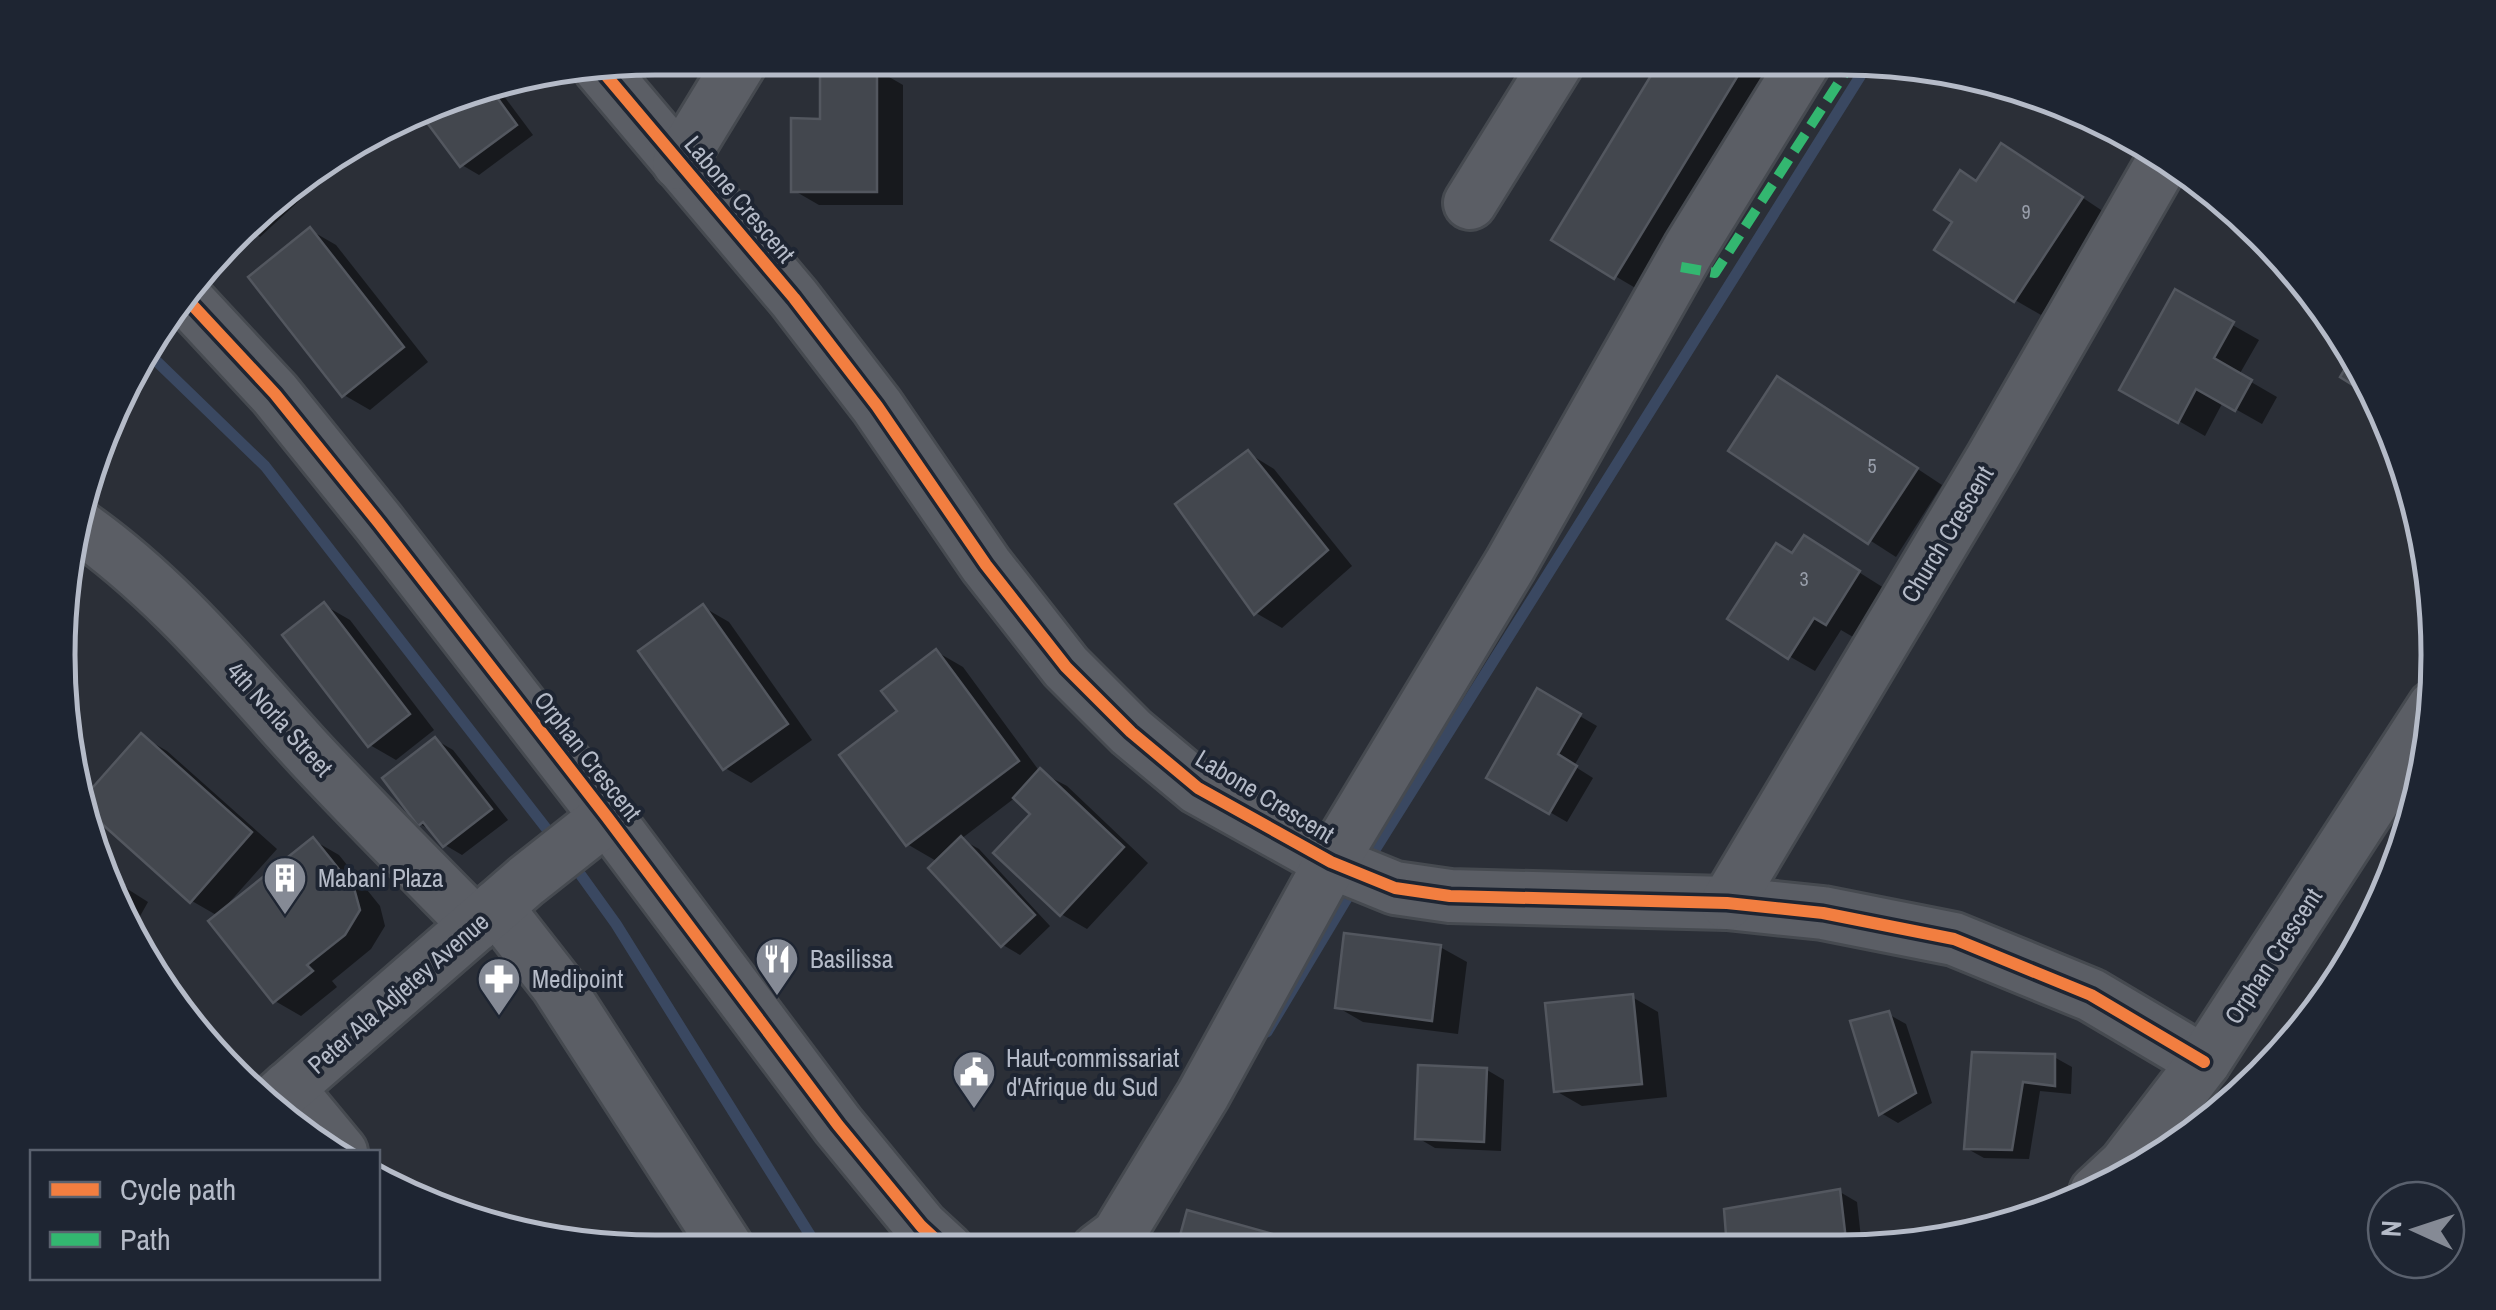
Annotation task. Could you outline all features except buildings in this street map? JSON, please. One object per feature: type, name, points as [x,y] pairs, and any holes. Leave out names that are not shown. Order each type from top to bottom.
[{"type":"street","points":[[679,162],[733,75]]},
{"type":"street","points":[[1470,204],[1550,75]]},
{"type":"street","points":[[1117,1235],[1203,1094],[1331,862],[1510,565],[1689,249],[1796,75]]},
{"type":"street","name":"Labone Crescent","points":[[607,77],[818,328],[877,406],[986,565],[1066,667],[1131,732],[1198,788],[1331,862],[1395,888],[1450,896],[1727,902],[1823,913],[1954,940],[2092,996],[2204,1062]]},
{"type":"street","name":"Church Crescent","points":[[1727,902],[1994,457],[2158,170]]},
{"type":"street","name":"Orphan Crescent","points":[[193,305],[286,408],[596,826],[931,1235]]},
{"type":"street","name":"4th Norla Street","points":[[88,532],[198,628],[310,754],[500,904],[719,1235]]},
{"type":"street","name":"Orphan Crescent","points":[[2133,1156],[2204,1062],[2415,736]]},
{"type":"street","name":"Peter Ala Adjetey Avenue","points":[[279,1096],[596,826]]},
{"type":"waterway","points":[[1366,864],[1861,76]]},
{"type":"waterway","points":[[156,360],[265,466],[556,841]]},
{"type":"waterway","points":[[570,860],[616,924],[810,1235]]},
{"type":"waterway","points":[[1267,1032],[1355,885]]},
{"type":"marked path","points":[[1681,267],[1715,273],[1844,75]]},
{"type":"cycle path","points":[[607,77],[794,298],[877,406],[986,565],[1066,667],[1131,732],[1198,788],[1331,862],[1395,888],[1450,896],[1727,903],[1823,913],[1954,939],[2091,995],[2204,1062]]},
{"type":"cycle path","points":[[193,305],[275,394],[379,523],[607,817],[838,1125],[931,1235]]},
{"type":"place","name":"Mabani Plaza","points":[[285,916]]},
{"type":"place","name":"Basilissa","points":[[777,997]]},
{"type":"place","name":"Medipoint","points":[[499,1017]]},
{"type":"place","name":"Haut-commissariat d'Afrique du Sud","points":[[974,1110]]}]
